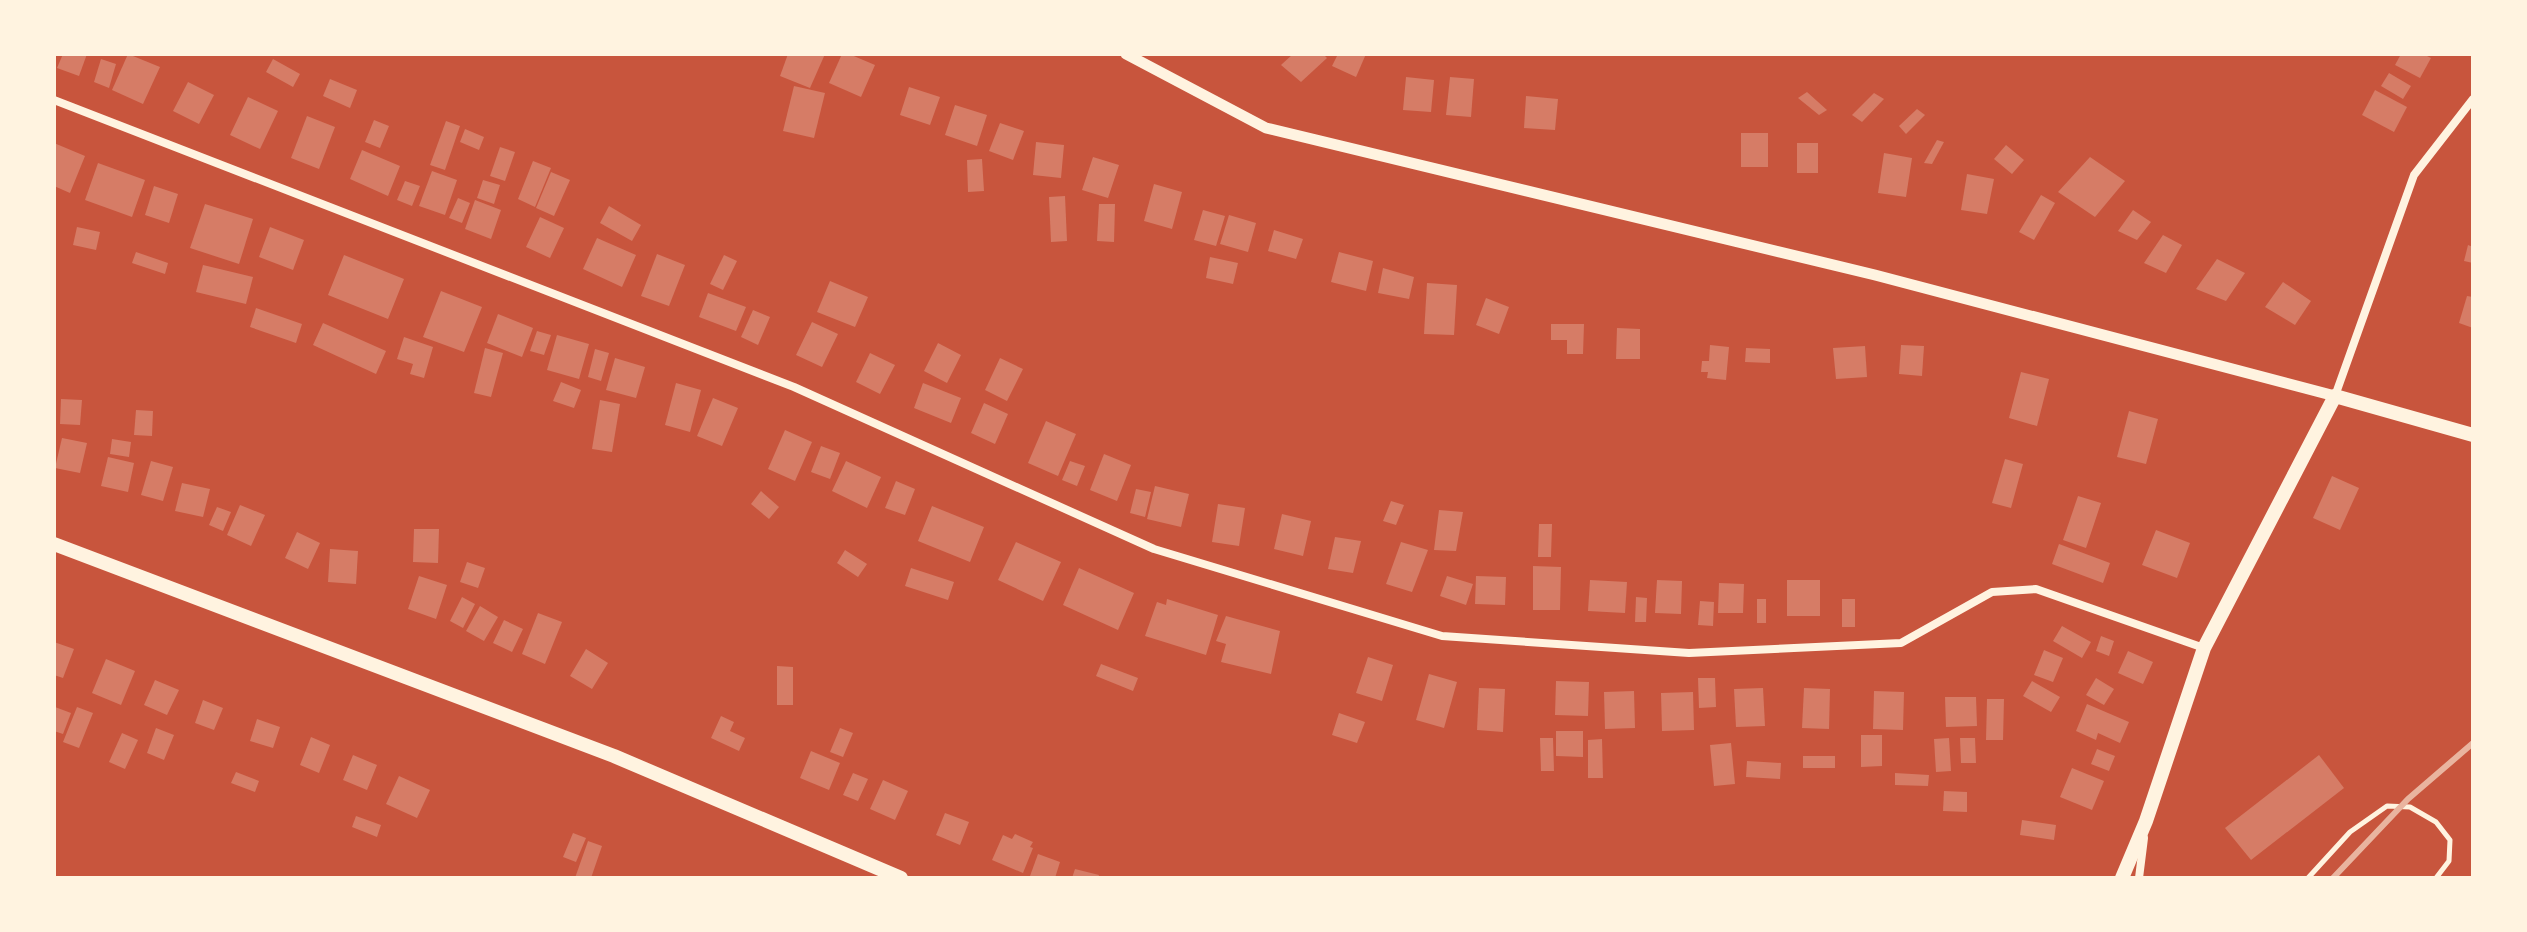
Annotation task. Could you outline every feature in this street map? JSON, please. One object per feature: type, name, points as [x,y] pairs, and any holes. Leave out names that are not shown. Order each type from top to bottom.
[{"type":"main road","points":[[2122,878],[2146,821],[2204,648],[2335,396],[2473,435]]},
{"type":"main road","points":[[54,544],[614,756],[901,878]]},
{"type":"street","points":[[1126,54],[1266,128],[1875,275],[2335,396],[2414,175],[2473,99]]},
{"type":"street","points":[[54,100],[794,387],[1154,549],[1442,636],[1689,653],[1901,643],[1992,592],[2036,589],[2204,648]]},
{"type":"street","points":[[2139,878],[2146,821]]},
{"type":"lane","points":[[2308,878],[2350,832],[2387,806],[2410,807],[2436,822],[2450,840],[2449,861],[2436,878]]},
{"type":"building","points":[[63,54],[87,54],[79,76],[57,68]]},
{"type":"building","points":[[128,54],[160,67],[143,104],[112,90]]},
{"type":"building","points":[[788,54],[825,54],[810,88],[780,76]]},
{"type":"building","points":[[842,54],[875,65],[861,97],[829,83]]},
{"type":"building","points":[[1293,54],[1323,54],[1327,58],[1301,82],[1281,65]]},
{"type":"building","points":[[1338,54],[1366,54],[1356,77],[1332,66]]},
{"type":"building","points":[[2401,54],[2423,54],[2431,58],[2420,78],[2395,65]]},
{"type":"building","points":[[101,59],[116,64],[109,88],[94,82]]},
{"type":"building","points":[[273,59],[300,74],[293,87],[266,72]]},
{"type":"building","points":[[2389,73],[2411,86],[2403,99],[2381,86]]},
{"type":"building","points":[[1406,77],[1434,80],[1431,112],[1403,110]]},
{"type":"building","points":[[1450,77],[1474,79],[1471,117],[1446,115]]},
{"type":"building","points":[[330,79],[357,90],[350,108],[323,96]]},
{"type":"building","points":[[188,82],[214,95],[199,124],[173,111]]},
{"type":"building","points":[[794,86],[825,93],[814,138],[783,131]]},
{"type":"building","points":[[909,87],[940,97],[930,125],[900,115]]},
{"type":"building","points":[[2375,90],[2407,107],[2394,132],[2362,115]]},
{"type":"building","points":[[1807,92],[1827,110],[1819,115],[1798,98]]},
{"type":"building","points":[[1874,93],[1884,99],[1862,122],[1852,115]]},
{"type":"building","points":[[1526,96],[1558,99],[1555,130],[1524,128]]},
{"type":"building","points":[[248,97],[278,111],[260,149],[230,135]]},
{"type":"building","points":[[955,105],[987,115],[977,146],[945,135]]},
{"type":"building","points":[[1917,109],[1925,115],[1906,134],[1899,126]]},
{"type":"building","points":[[307,116],[335,127],[319,169],[291,158]]},
{"type":"building","points":[[374,120],[389,126],[380,148],[365,142]]},
{"type":"building","points":[[446,121],[460,126],[445,170],[430,165]]},
{"type":"building","points":[[1000,123],[1024,131],[1013,160],[989,151]]},
{"type":"building","points":[[465,129],[484,137],[479,150],[460,142]]},
{"type":"building","points":[[1741,133],[1768,133],[1768,167],[1741,167]]},
{"type":"building","points":[[1937,140],[1944,142],[1932,164],[1924,163]]},
{"type":"building","points":[[1036,142],[1064,145],[1061,178],[1033,175]]},
{"type":"building","points":[[54,143],[85,156],[70,193],[54,186]]},
{"type":"building","points":[[1797,143],[1818,143],[1818,173],[1797,173]]},
{"type":"building","points":[[2006,145],[2024,160],[2012,174],[1994,159]]},
{"type":"building","points":[[500,147],[515,152],[505,181],[490,176]]},
{"type":"building","points":[[362,150],[400,166],[388,196],[350,179]]},
{"type":"building","points":[[1884,153],[1912,158],[1906,197],[1878,193]]},
{"type":"building","points":[[1093,157],[1119,165],[1108,198],[1082,190]]},
{"type":"building","points":[[2090,157],[2125,181],[2095,217],[2058,192]]},
{"type":"building","points":[[982,159],[984,191],[968,192],[967,160]]},
{"type":"building","points":[[533,161],[551,168],[535,207],[518,199]]},
{"type":"building","points":[[98,163],[145,180],[132,217],[85,200]]},
{"type":"building","points":[[432,171],[457,180],[445,215],[419,206]]},
{"type":"building","points":[[551,172],[570,180],[554,216],[536,208]]},
{"type":"building","points":[[1967,174],[1994,179],[1987,214],[1961,210]]},
{"type":"building","points":[[483,180],[500,185],[494,204],[477,198]]},
{"type":"building","points":[[405,181],[420,186],[412,206],[397,200]]},
{"type":"building","points":[[1154,184],[1182,192],[1172,229],[1144,221]]},
{"type":"building","points":[[154,186],[178,194],[169,223],[145,215]]},
{"type":"building","points":[[2041,195],[2055,203],[2034,240],[2019,232]]},
{"type":"building","points":[[1065,196],[1067,241],[1051,242],[1049,197]]},
{"type":"building","points":[[458,198],[470,203],[462,223],[449,218]]},
{"type":"building","points":[[475,200],[501,210],[491,239],[465,229]]},
{"type":"building","points":[[205,204],[253,219],[239,264],[190,248]]},
{"type":"building","points":[[1099,204],[1115,204],[1114,242],[1097,241]]},
{"type":"building","points":[[609,206],[641,225],[632,241],[600,223]]},
{"type":"building","points":[[1203,210],[1225,216],[1216,246],[1194,240]]},
{"type":"building","points":[[2133,210],[2151,222],[2137,240],[2118,231]]},
{"type":"building","points":[[1229,215],[1256,223],[1248,252],[1220,244]]},
{"type":"building","points":[[540,217],[564,228],[550,258],[526,247]]},
{"type":"building","points":[[77,227],[100,232],[96,250],[73,245]]},
{"type":"building","points":[[270,227],[304,240],[293,270],[259,257]]},
{"type":"building","points":[[1274,230],[1303,239],[1296,259],[1268,251]]},
{"type":"building","points":[[2163,235],[2182,245],[2166,273],[2144,263]]},
{"type":"building","points":[[597,238],[636,255],[622,287],[583,269]]},
{"type":"building","points":[[2468,245],[2473,247],[2473,263],[2464,261]]},
{"type":"building","points":[[136,252],[168,263],[165,274],[132,263]]},
{"type":"building","points":[[1339,252],[1373,261],[1366,291],[1331,282]]},
{"type":"building","points":[[657,254],[685,265],[669,306],[641,296]]},
{"type":"building","points":[[344,255],[404,279],[388,319],[328,295]]},
{"type":"building","points":[[724,255],[737,261],[723,290],[710,284]]},
{"type":"building","points":[[1210,257],[1238,263],[1233,284],[1206,278]]},
{"type":"building","points":[[2217,259],[2245,273],[2226,301],[2196,289]]},
{"type":"building","points":[[203,265],[253,277],[246,304],[196,292]]},
{"type":"building","points":[[1383,268],[1414,277],[1409,299],[1378,293]]},
{"type":"building","points":[[830,281],[868,297],[855,327],[817,312]]},
{"type":"building","points":[[2283,282],[2311,301],[2295,325],[2265,307]]},
{"type":"building","points":[[1427,283],[1457,285],[1454,335],[1424,334]]},
{"type":"building","points":[[441,291],[482,307],[464,352],[423,337]]},
{"type":"building","points":[[708,293],[746,307],[736,331],[699,317]]},
{"type":"building","points":[[2467,296],[2473,297],[2473,328],[2459,323]]},
{"type":"building","points":[[1486,298],[1509,307],[1499,334],[1476,325]]},
{"type":"building","points":[[256,308],[302,324],[296,343],[250,327]]},
{"type":"building","points":[[753,310],[770,317],[758,345],[741,337]]},
{"type":"building","points":[[498,314],[533,328],[522,357],[487,343]]},
{"type":"building","points":[[812,322],[838,334],[822,367],[796,355]]},
{"type":"building","points":[[323,323],[386,351],[376,374],[313,345]]},
{"type":"building","points":[[1551,324],[1584,324],[1583,354],[1567,354],[1567,340],[1551,340]]},
{"type":"building","points":[[1617,328],[1640,329],[1640,359],[1616,359]]},
{"type":"building","points":[[537,331],[551,335],[544,355],[530,351]]},
{"type":"building","points":[[557,335],[589,344],[579,379],[547,370]]},
{"type":"building","points":[[404,337],[433,347],[424,378],[410,374],[413,364],[397,359]]},
{"type":"building","points":[[938,343],[961,355],[947,383],[924,371]]},
{"type":"building","points":[[1710,345],[1729,347],[1726,380],[1707,378],[1708,372],[1701,372],[1702,361],[1709,361]]},
{"type":"building","points":[[1901,345],[1924,346],[1922,376],[1899,374]]},
{"type":"building","points":[[1865,346],[1867,377],[1836,379],[1833,348]]},
{"type":"building","points":[[485,348],[503,353],[491,397],[474,393]]},
{"type":"building","points":[[1746,348],[1770,349],[1770,363],[1745,362]]},
{"type":"building","points":[[595,349],[609,353],[601,381],[588,377]]},
{"type":"building","points":[[870,353],[895,365],[880,394],[856,382]]},
{"type":"building","points":[[615,358],[645,367],[636,398],[606,390]]},
{"type":"building","points":[[1000,358],[1023,369],[1007,401],[985,390]]},
{"type":"building","points":[[2021,372],[2049,379],[2037,426],[2009,418]]},
{"type":"building","points":[[561,382],[581,390],[574,408],[553,401]]},
{"type":"building","points":[[676,383],[701,390],[690,432],[665,425]]},
{"type":"building","points":[[923,383],[961,398],[951,423],[914,408]]},
{"type":"building","points":[[713,398],[738,408],[722,446],[697,436]]},
{"type":"building","points":[[61,399],[82,400],[80,425],[60,424]]},
{"type":"building","points":[[600,400],[620,404],[612,452],[592,449]]},
{"type":"building","points":[[984,403],[1008,414],[995,444],[971,433]]},
{"type":"building","points":[[136,410],[153,411],[152,436],[134,435]]},
{"type":"building","points":[[2129,411],[2158,419],[2146,464],[2117,457]]},
{"type":"building","points":[[1046,421],[1076,434],[1058,476],[1028,463]]},
{"type":"building","points":[[785,430],[812,442],[795,481],[768,469]]},
{"type":"building","points":[[62,438],[87,443],[80,473],[55,468]]},
{"type":"building","points":[[112,439],[131,442],[129,457],[110,454]]},
{"type":"building","points":[[821,446],[840,453],[830,479],[811,472]]},
{"type":"building","points":[[1104,454],[1131,465],[1117,501],[1090,490]]},
{"type":"building","points":[[108,457],[134,463],[128,492],[101,486]]},
{"type":"building","points":[[2005,459],[2023,464],[2011,508],[1992,503]]},
{"type":"building","points":[[151,461],[173,467],[163,501],[141,495]]},
{"type":"building","points":[[846,461],[881,477],[867,508],[832,491]]},
{"type":"building","points":[[1070,461],[1085,466],[1077,486],[1062,480]]},
{"type":"building","points":[[2332,476],[2359,488],[2340,530],[2313,518]]},
{"type":"building","points":[[896,481],[915,489],[905,515],[885,508]]},
{"type":"building","points":[[182,483],[210,489],[203,517],[175,511]]},
{"type":"building","points":[[1155,486],[1189,494],[1181,527],[1147,519]]},
{"type":"building","points":[[1136,489],[1151,492],[1145,517],[1130,513]]},
{"type":"building","points":[[761,491],[779,507],[769,519],[751,504]]},
{"type":"building","points":[[2078,496],[2101,503],[2086,548],[2063,540]]},
{"type":"building","points":[[1391,501],[1404,505],[1396,525],[1383,521]]},
{"type":"building","points":[[1218,504],[1245,508],[1239,546],[1212,542]]},
{"type":"building","points":[[240,505],[265,515],[251,546],[227,535]]},
{"type":"building","points":[[932,506],[984,527],[970,562],[918,541]]},
{"type":"building","points":[[217,507],[231,512],[223,531],[209,525]]},
{"type":"building","points":[[1439,510],[1463,512],[1456,551],[1434,550]]},
{"type":"building","points":[[1282,514],[1311,521],[1303,556],[1274,549]]},
{"type":"building","points":[[1539,524],[1552,524],[1551,557],[1538,557]]},
{"type":"building","points":[[414,529],[439,529],[438,563],[413,562]]},
{"type":"building","points":[[2156,530],[2190,543],[2177,578],[2142,565]]},
{"type":"building","points":[[297,532],[320,543],[308,569],[285,558]]},
{"type":"building","points":[[1335,537],[1361,541],[1353,573],[1328,569]]},
{"type":"building","points":[[1016,542],[1061,562],[1043,601],[998,580]]},
{"type":"building","points":[[1401,542],[1428,550],[1412,592],[1386,584]]},
{"type":"building","points":[[2059,544],[2110,563],[2103,583],[2052,564]]},
{"type":"building","points":[[330,549],[358,551],[356,584],[328,582]]},
{"type":"building","points":[[845,550],[867,564],[858,577],[837,563]]},
{"type":"building","points":[[467,562],[485,568],[478,588],[460,582]]},
{"type":"building","points":[[1533,566],[1561,567],[1560,610],[1533,610]]},
{"type":"building","points":[[911,568],[954,582],[948,600],[905,586]]},
{"type":"building","points":[[1079,568],[1134,593],[1118,630],[1063,605]]},
{"type":"building","points":[[419,576],[447,585],[436,619],[408,609]]},
{"type":"building","points":[[1447,576],[1473,584],[1466,605],[1440,596]]},
{"type":"building","points":[[1476,576],[1506,577],[1505,605],[1475,604]]},
{"type":"building","points":[[1590,580],[1627,582],[1625,613],[1588,611]]},
{"type":"building","points":[[1657,580],[1682,581],[1681,614],[1655,613]]},
{"type":"building","points":[[1787,580],[1820,580],[1820,616],[1787,616]]},
{"type":"building","points":[[1719,583],[1744,584],[1743,613],[1718,613]]},
{"type":"building","points":[[462,597],[475,604],[463,628],[450,621]]},
{"type":"building","points":[[1636,597],[1647,598],[1646,622],[1635,622]]},
{"type":"building","points":[[1167,599],[1218,615],[1206,655],[1145,636],[1157,602],[1166,605]]},
{"type":"building","points":[[1757,599],[1766,599],[1766,623],[1757,623]]},
{"type":"building","points":[[1842,599],[1855,599],[1855,627],[1842,627]]},
{"type":"building","points":[[1700,601],[1714,602],[1713,626],[1698,625]]},
{"type":"building","points":[[480,606],[498,617],[484,641],[466,631]]},
{"type":"building","points":[[538,613],[562,622],[545,664],[522,654]]},
{"type":"building","points":[[1226,616],[1280,631],[1271,674],[1221,662],[1226,644],[1216,641]]},
{"type":"building","points":[[504,620],[523,629],[512,652],[493,643]]},
{"type":"building","points":[[2062,626],[2091,642],[2082,658],[2053,641]]},
{"type":"building","points":[[2101,636],[2114,641],[2109,656],[2096,651]]},
{"type":"building","points":[[54,642],[74,649],[63,678],[54,675]]},
{"type":"building","points":[[586,649],[608,663],[592,689],[570,676]]},
{"type":"building","points":[[2044,650],[2063,658],[2053,682],[2034,675]]},
{"type":"building","points":[[2128,651],[2153,662],[2143,684],[2118,673]]},
{"type":"building","points":[[1368,657],[1393,665],[1382,701],[1356,693]]},
{"type":"building","points":[[106,659],[135,671],[121,705],[92,693]]},
{"type":"building","points":[[1101,664],[1138,678],[1133,691],[1096,676]]},
{"type":"building","points":[[777,666],[793,667],[793,705],[777,705]]},
{"type":"building","points":[[1429,674],[1457,682],[1444,728],[1416,720]]},
{"type":"building","points":[[1698,678],[1715,678],[1716,707],[1699,708]]},
{"type":"building","points":[[2096,678],[2114,689],[2104,705],[2086,695]]},
{"type":"building","points":[[155,680],[179,690],[167,715],[144,705]]},
{"type":"building","points":[[1556,681],[1589,682],[1588,716],[1555,715]]},
{"type":"building","points":[[2032,681],[2060,697],[2051,712],[2023,696]]},
{"type":"building","points":[[1479,688],[1505,689],[1503,732],[1477,730]]},
{"type":"building","points":[[1763,688],[1765,726],[1736,727],[1734,689]]},
{"type":"building","points":[[1804,688],[1830,689],[1829,729],[1802,728]]},
{"type":"building","points":[[1634,691],[1635,728],[1605,729],[1604,692]]},
{"type":"building","points":[[1874,691],[1904,692],[1903,730],[1873,729]]},
{"type":"building","points":[[1693,692],[1694,730],[1662,731],[1661,693]]},
{"type":"building","points":[[1945,697],[1976,697],[1977,726],[1946,727]]},
{"type":"building","points":[[1987,699],[2004,699],[2003,740],[1986,740]]},
{"type":"building","points":[[203,700],[223,708],[214,730],[195,723]]},
{"type":"building","points":[[2087,704],[2129,722],[2120,743],[2098,733],[2096,740],[2076,731]]},
{"type":"building","points":[[55,707],[71,713],[63,734],[54,731]]},
{"type":"building","points":[[77,707],[93,713],[79,748],[63,742]]},
{"type":"building","points":[[1339,713],[1365,722],[1357,743],[1332,735]]},
{"type":"building","points":[[721,716],[734,722],[730,731],[745,738],[739,751],[711,738]]},
{"type":"building","points":[[257,719],[280,727],[273,748],[250,741]]},
{"type":"building","points":[[156,728],[174,735],[164,760],[147,753]]},
{"type":"building","points":[[840,728],[853,733],[843,757],[830,752]]},
{"type":"building","points":[[1556,731],[1583,731],[1583,757],[1556,756]]},
{"type":"building","points":[[122,733],[138,740],[125,769],[109,762]]},
{"type":"building","points":[[1861,735],[1882,735],[1882,766],[1861,767]]},
{"type":"building","points":[[311,737],[330,745],[319,773],[300,765]]},
{"type":"building","points":[[1540,738],[1553,738],[1554,771],[1541,771]]},
{"type":"building","points":[[1949,738],[1951,771],[1936,772],[1934,739]]},
{"type":"building","points":[[1960,738],[1975,738],[1976,763],[1961,763]]},
{"type":"building","points":[[1602,739],[1603,778],[1588,778],[1588,740]]},
{"type":"building","points":[[1731,743],[1735,784],[1714,786],[1710,745]]},
{"type":"building","points":[[2097,749],[2115,756],[2109,771],[2091,764]]},
{"type":"building","points":[[811,751],[840,763],[829,790],[800,778]]},
{"type":"building","points":[[353,755],[377,765],[367,790],[343,780]]},
{"type":"building","points":[[2319,755],[2344,788],[2251,860],[2225,828]]},
{"type":"building","points":[[1803,756],[1835,756],[1835,768],[1803,768]]},
{"type":"building","points":[[1747,761],[1781,763],[1780,779],[1746,777]]},
{"type":"building","points":[[2072,768],[2104,781],[2092,810],[2060,797]]},
{"type":"building","points":[[236,772],[259,781],[255,792],[231,783]]},
{"type":"building","points":[[853,773],[868,779],[858,801],[843,795]]},
{"type":"building","points":[[1895,773],[1929,775],[1928,786],[1895,785]]},
{"type":"building","points":[[399,776],[430,790],[417,818],[386,804]]},
{"type":"building","points":[[883,780],[908,791],[895,820],[870,809]]},
{"type":"building","points":[[1944,791],[1967,792],[1967,812],[1943,811]]},
{"type":"building","points":[[945,813],[969,822],[960,845],[936,835]]},
{"type":"building","points":[[356,816],[381,825],[377,837],[352,827]]},
{"type":"building","points":[[2022,820],[2056,825],[2054,840],[2020,835]]},
{"type":"building","points":[[573,833],[586,838],[576,862],[563,857]]},
{"type":"building","points":[[1015,834],[1033,842],[1023,873],[992,860],[1003,835],[1012,839]]},
{"type":"building","points":[[588,841],[602,846],[591,878],[575,878]]},
{"type":"building","points":[[1038,854],[1060,862],[1055,878],[1030,876]]},
{"type":"building","points":[[1075,869],[1099,875],[1098,878],[1072,878]]},
{"type":"railway","points":[[2333,878],[2408,799],[2473,743]]}]
